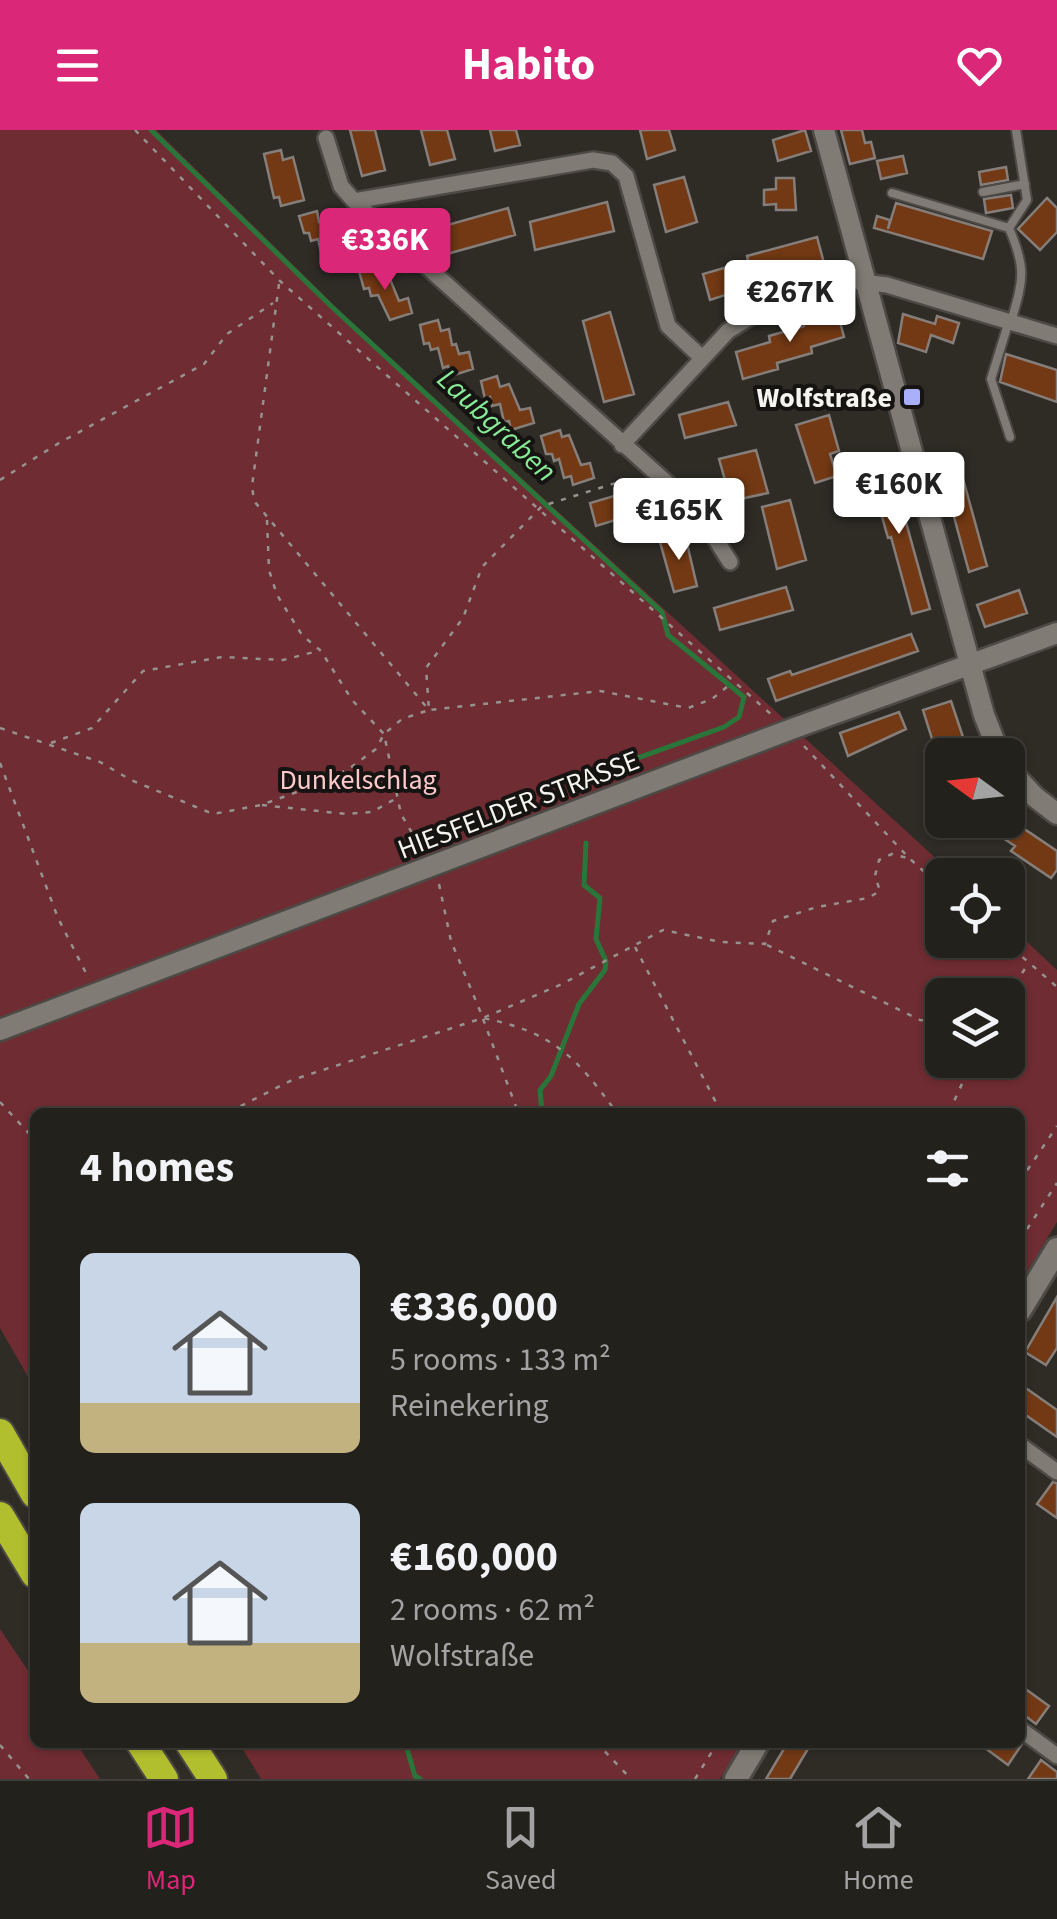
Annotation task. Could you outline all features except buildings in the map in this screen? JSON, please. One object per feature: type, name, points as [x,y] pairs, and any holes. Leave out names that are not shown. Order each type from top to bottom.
[{"type":"highway","points":[[0,1433],[30,1485]]},
{"type":"highway","points":[[0,1516],[30,1566]]},
{"type":"highway","points":[[144,1748],[164,1779]]},
{"type":"highway","points":[[194,1748],[213,1779]]},
{"type":"main road","points":[[1025,1302],[1057,1249]]},
{"type":"main road","points":[[736,1779],[754,1748]]},
{"type":"street","points":[[824,130],[992,738]]},
{"type":"street","points":[[326,138],[341,186],[354,201],[697,510],[730,562]]},
{"type":"street","points":[[354,201],[594,160],[612,163],[626,176],[668,326],[701,357]]},
{"type":"street","points":[[622,445],[728,331],[771,304],[846,280],[865,280],[1057,336]]},
{"type":"street","name":"HIESFELDER STRASSE","points":[[0,1030],[790,730],[1057,633]]},
{"type":"street","points":[[1025,787],[1057,814]]},
{"type":"street","points":[[1025,1449],[1057,1472]]},
{"type":"street","points":[[1025,1733],[1057,1756]]},
{"type":"lane","points":[[1009,228],[1028,200],[1016,130]]},
{"type":"lane","points":[[983,192],[1025,184]]},
{"type":"lane","points":[[892,193],[1009,228],[1020,252],[1024,276],[991,379],[1010,436]]},
{"type":"path","points":[[135,130],[280,281],[790,730],[925,873]]},
{"type":"path","points":[[280,281],[252,486],[254,501],[428,710]]},
{"type":"path","points":[[0,480],[204,364],[227,334],[275,301]]},
{"type":"path","points":[[428,710],[426,668],[463,618],[482,567],[540,508],[552,501],[652,472]]},
{"type":"path","points":[[267,519],[269,570],[277,596],[302,635],[321,650],[352,700],[384,734],[401,814],[442,890],[451,942],[517,1108]]},
{"type":"path","points":[[50,743],[92,728],[142,672],[222,657],[284,660],[321,650]]},
{"type":"path","points":[[0,728],[100,762],[131,780],[212,814],[261,805],[322,783],[376,749],[384,734],[402,719],[428,710],[600,691],[688,708],[712,698],[734,681]]},
{"type":"path","points":[[0,763],[58,918],[96,994]]},
{"type":"path","points":[[261,805],[346,814],[372,812],[398,798]]},
{"type":"path","points":[[765,944],[774,921],[817,907],[868,898],[880,890],[875,876],[879,860],[892,854],[909,858]]},
{"type":"path","points":[[237,1108],[292,1080],[483,1018],[562,984],[663,930],[721,942],[765,944],[925,1020]]},
{"type":"path","points":[[635,946],[719,1108]]},
{"type":"path","points":[[1023,958],[1057,987]]},
{"type":"path","points":[[1018,978],[1028,962]]},
{"type":"path","points":[[483,1018],[532,1030],[560,1047],[613,1108]]},
{"type":"path","points":[[951,1108],[965,1078]]},
{"type":"path","points":[[0,1102],[30,1135]]},
{"type":"path","points":[[1025,1174],[1057,1126]]},
{"type":"path","points":[[1025,1231],[1057,1183]]},
{"type":"path","points":[[0,1745],[29,1779]]},
{"type":"path","points":[[602,1748],[631,1779]]},
{"type":"path","points":[[695,1779],[714,1748]]},
{"type":"green space","name":"Dunkelschlag","points":[[0,130],[156,130],[348,319],[935,858],[925,858],[925,958],[1025,958],[1025,940],[1057,970],[1057,1222],[1025,1275],[1025,1108],[30,1108],[30,1380],[0,1328]]},
{"type":"green space","points":[[0,1629],[30,1674],[30,1748],[79,1748],[100,1779],[0,1779]]},
{"type":"green space","points":[[242,1748],[739,1748],[720,1779],[261,1779]]},
{"type":"waterway","name":"Laubgraben","points":[[151,130],[332,307],[662,612],[668,635],[744,697],[739,717],[724,727],[568,783]]},
{"type":"waterway","name":"Laubgraben","points":[[542,1108],[540,1090],[551,1076],[579,1004],[605,970],[606,961],[596,939],[600,898],[584,885],[586,843]]},
{"type":"waterway","name":"Laubgraben","points":[[407,1748],[415,1776],[420,1779]]},
{"type":"place","name":"Wolfstraße","points":[[912,397]]}]
